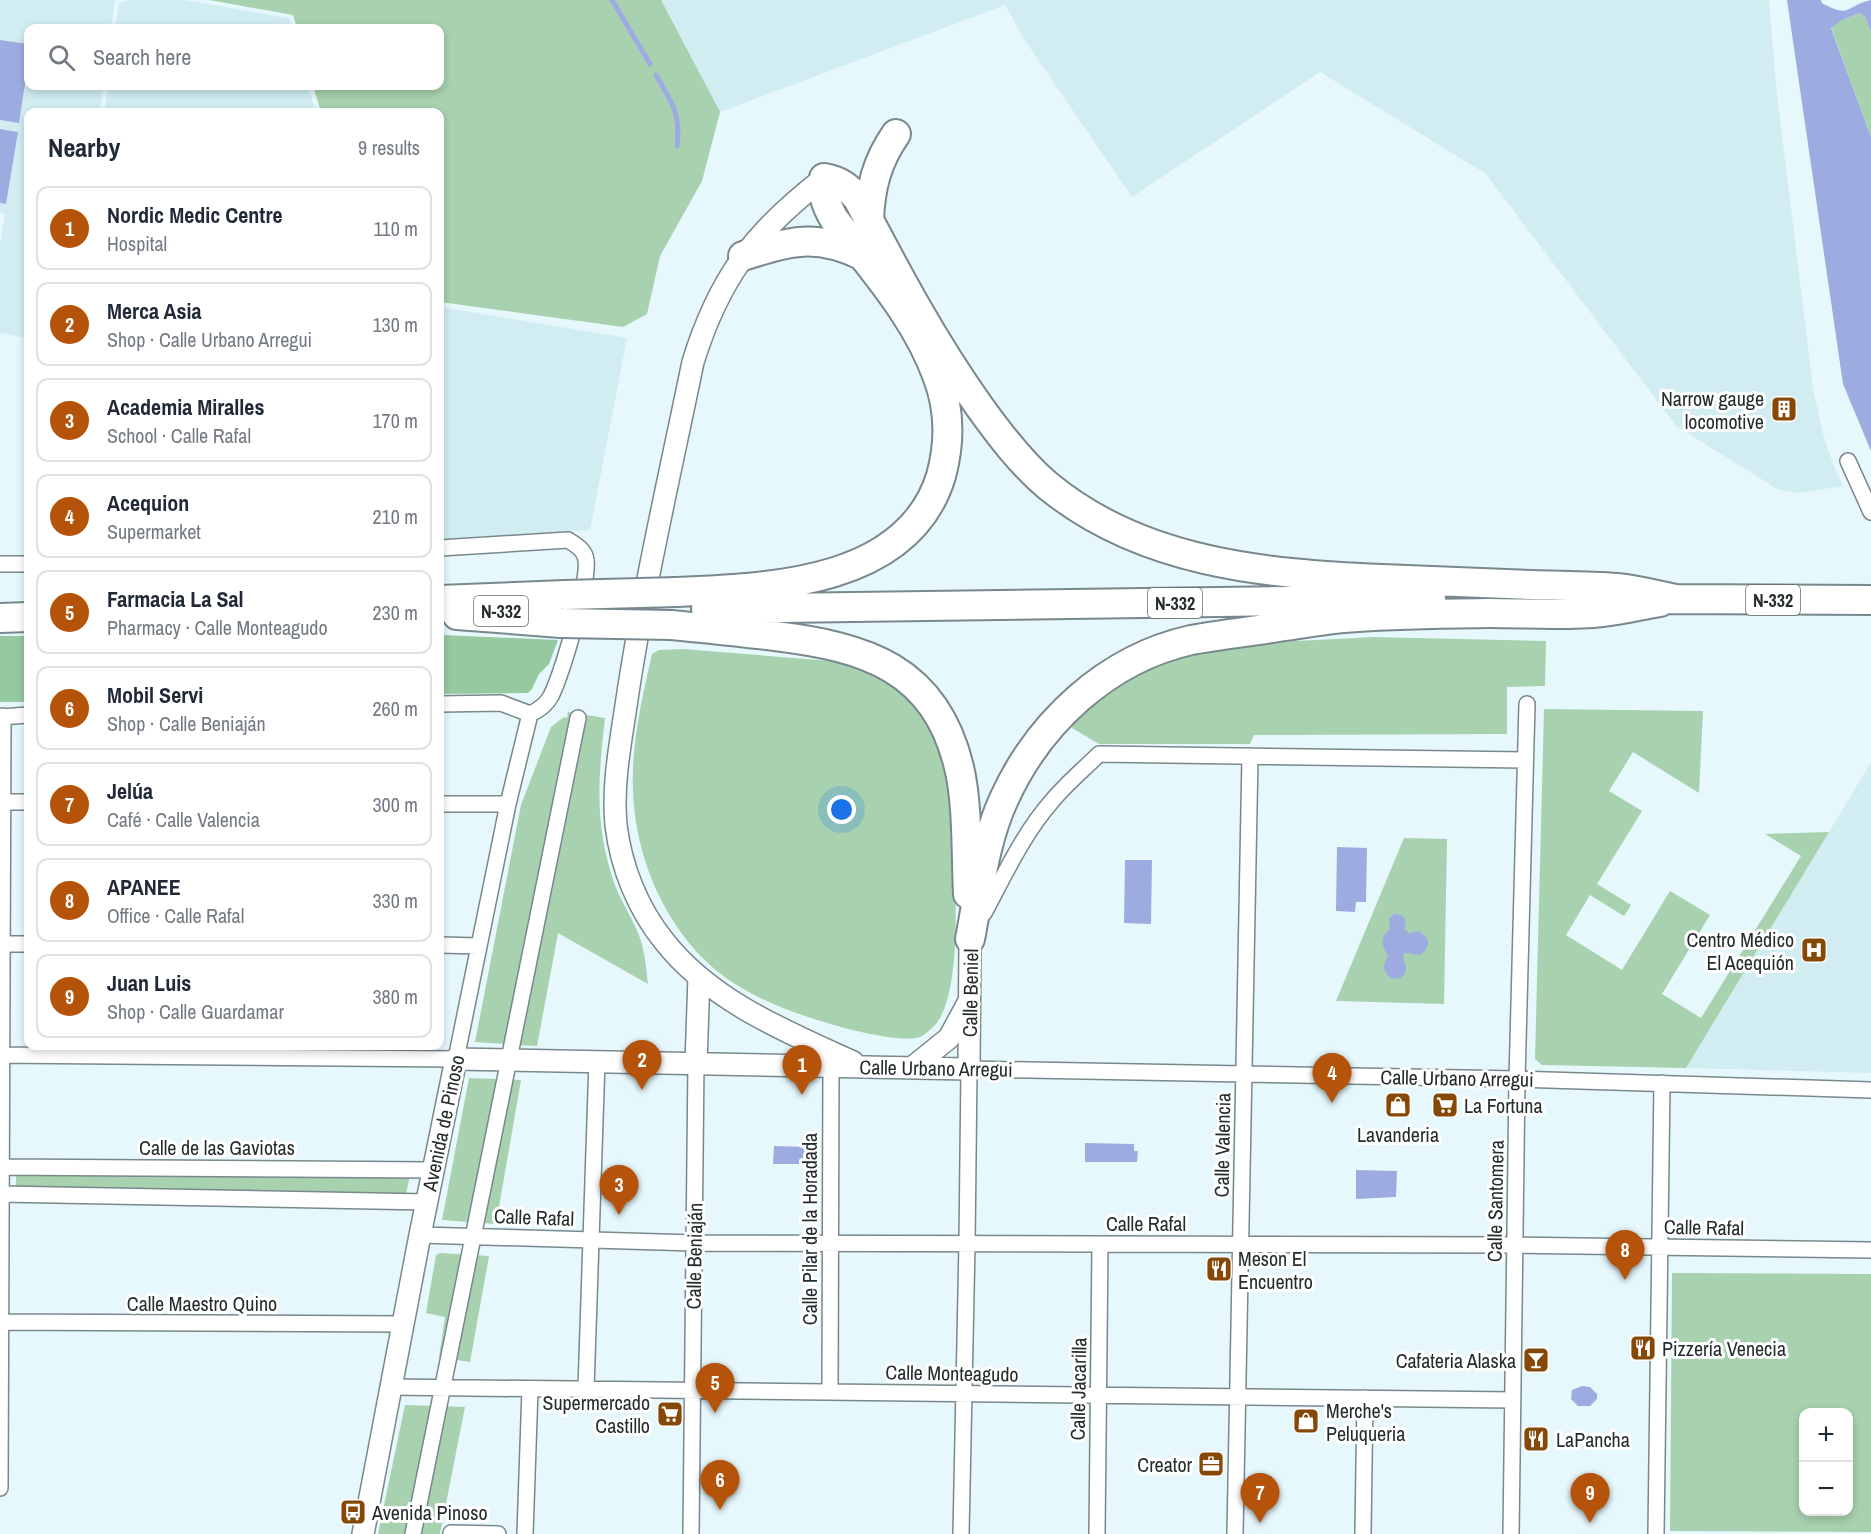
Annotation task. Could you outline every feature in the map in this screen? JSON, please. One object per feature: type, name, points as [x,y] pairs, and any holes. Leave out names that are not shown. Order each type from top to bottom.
[{"type":"highway","points":[[869,221],[869,202],[875,175],[886,149],[896,134]]},
{"type":"highway","points":[[674,609],[856,565],[878,554],[909,529],[931,498],[939,481],[947,447],[947,412],[931,361],[907,315],[827,206],[823,194],[824,178],[839,181],[858,199],[909,297],[944,355],[990,421],[1016,453],[1046,484],[1080,509],[1112,527],[1144,542],[1176,553],[1251,567],[1335,577],[1619,588],[1676,599]]},
{"type":"highway","points":[[743,256],[789,242],[807,241],[843,247],[862,256]]},
{"type":"highway","name":"N-332","points":[[444,613],[563,609],[1191,603],[1360,599],[1871,600]]},
{"type":"highway","points":[[970,939],[992,831],[1003,800],[1019,769],[1042,736],[1076,700],[1099,682],[1130,663],[1191,641],[1342,618],[1602,612],[1676,599]]},
{"type":"highway","points":[[444,600],[563,609]]},
{"type":"highway","points":[[674,609],[783,637],[854,651],[885,664],[916,686],[929,700],[947,730],[959,769],[970,939]]},
{"type":"highway","points":[[0,618],[24,617]]},
{"type":"street","points":[[824,178],[781,214],[743,256],[725,283],[712,309],[693,362],[632,663],[615,799],[619,842],[628,875],[651,923],[663,940],[699,977],[732,1002],[861,1066]]},
{"type":"street","points":[[1848,461],[1871,512]]},
{"type":"street","points":[[444,548],[558,539],[568,540],[578,546],[584,553],[586,561],[582,588],[565,657],[550,697],[544,705],[530,714],[501,703],[444,705]]},
{"type":"street","points":[[0,564],[24,564]]},
{"type":"street","name":"Calle Santomera","points":[[1511,1534],[1517,1079],[1520,1055],[1524,760],[1527,704]]},
{"type":"street","name":"Avenida de Pinoso","points":[[363,1534],[433,1170],[508,804],[530,714]]},
{"type":"street","points":[[0,1488],[2,716],[24,715]]},
{"type":"street","points":[[413,1534],[578,718]]},
{"type":"street","name":"Calle Beniel","points":[[961,1534],[970,939],[999,880],[1033,825],[1052,800],[1099,754],[1250,756]]},
{"type":"street","points":[[1250,756],[1524,760]]},
{"type":"street","name":"Calle Valencia","points":[[1235,1534],[1250,756]]},
{"type":"street","points":[[3,802],[24,802]]},
{"type":"street","points":[[444,804],[508,804]]},
{"type":"street","points":[[3,944],[24,944]]},
{"type":"street","points":[[444,945],[479,946]]},
{"type":"street","name":"Calle Beniaján","points":[[691,1534],[699,977]]},
{"type":"street","points":[[789,1031],[832,1040],[913,1066],[948,1038],[969,1001]]},
{"type":"street","name":"Calle Urbano Arregui","points":[[1,1055],[913,1066],[1517,1079],[1871,1090]]},
{"type":"street","points":[[586,1389],[589,1240],[597,1061]]},
{"type":"street","name":"Calle Pilar de la Horadada","points":[[830,1392],[831,1065]]},
{"type":"street","points":[[1656,1534],[1662,1083]]},
{"type":"street","name":"Calle de las Gaviotas","points":[[1,1167],[433,1170]]},
{"type":"street","points":[[1,1194],[427,1202]]},
{"type":"street","name":"Calle Rafal","points":[[420,1235],[694,1243],[1515,1245],[1871,1250]]},
{"type":"street","name":"Calle Jacarilla","points":[[1097,1534],[1100,1244]]},
{"type":"street","name":"Calle Maestro Quino","points":[[0,1322],[404,1324]]},
{"type":"street","name":"Calle Monteagudo","points":[[391,1387],[1513,1400]]},
{"type":"street","points":[[525,1534],[530,1389]]},
{"type":"street","points":[[1363,1533],[1365,1398]]},
{"type":"street","points":[[451,1533],[498,1534]]},
{"type":"shaded area","points":[[0,0],[115,0],[112,24],[24,24],[24,43],[0,40]]},
{"type":"shaded area","points":[[128,0],[185,0],[289,18],[291,24],[116,24],[119,3]]},
{"type":"shaded area","points":[[607,0],[1769,0],[1776,86],[1813,388],[1822,430],[1843,486],[1799,493],[1779,490],[1676,426],[1486,174],[1320,72],[1132,197],[1026,42],[1005,5],[720,112],[702,180]]},
{"type":"shaded area","points":[[24,90],[103,90],[100,108],[24,108],[24,337],[0,333],[0,243],[5,214],[0,212],[0,203],[6,204],[18,132],[0,129],[0,120],[19,123]]},
{"type":"shaded area","points":[[107,90],[309,90],[315,108],[105,108]]},
{"type":"shaded area","points":[[444,308],[627,338],[590,530],[444,539]]},
{"type":"shaded area","name":"Centro Médico El Acequión","points":[[1871,762],[1871,1073],[1686,1068],[1829,832]]},
{"type":"green space","points":[[209,0],[661,0],[720,112],[702,181],[660,256],[647,314],[623,327],[444,303],[444,108],[320,108],[314,90],[444,90],[444,24],[296,24],[293,15]]},
{"type":"green space","points":[[1860,13],[1865,17],[1871,32],[1871,137],[1831,27]]},
{"type":"green space","points":[[444,635],[558,640],[549,664],[539,674],[528,693],[444,694]]},
{"type":"green space","points":[[0,636],[24,636],[24,702],[0,702]]},
{"type":"green space","points":[[1372,637],[1546,641],[1545,686],[1507,687],[1507,734],[1254,735],[1250,744],[1099,744],[1072,728],[1081,714],[1104,696],[1134,677],[1165,663],[1198,653],[1232,647]]},
{"type":"green space","points":[[683,649],[831,661],[847,665],[877,677],[891,686],[904,695],[926,719],[940,746],[952,787],[956,930],[948,997],[939,1020],[922,1036],[889,1037],[833,1025],[789,1011],[745,990],[712,967],[692,947],[675,924],[649,873],[641,845],[635,818],[633,773],[638,722],[652,654],[659,650]]},
{"type":"green space","points":[[1544,709],[1703,711],[1699,793],[1633,752],[1609,791],[1642,811],[1597,884],[1631,905],[1624,916],[1590,895],[1566,935],[1622,970],[1670,891],[1710,915],[1662,994],[1701,1018],[1801,856],[1765,834],[1829,832],[1686,1068],[1542,1065],[1535,1059]]},
{"type":"green space","points":[[568,712],[605,718],[600,783],[604,845],[616,888],[640,938],[648,984],[558,933],[537,1046],[475,1042],[521,805],[551,727],[564,717],[567,718]]},
{"type":"green space","points":[[1404,838],[1447,839],[1444,1004],[1336,1001]]},
{"type":"green space","points":[[469,1078],[521,1080],[496,1224],[442,1220]]},
{"type":"green space","points":[[16,1172],[410,1175],[406,1194],[16,1191]]},
{"type":"green space","points":[[440,1253],[489,1256],[470,1362],[439,1357],[445,1317],[426,1313],[436,1255]]},
{"type":"green space","points":[[1672,1273],[1871,1274],[1871,1532],[1670,1531]]},
{"type":"green space","points":[[405,1405],[465,1407],[440,1534],[378,1534]]},
{"type":"water","points":[[1787,0],[1821,0],[1831,8],[1843,11],[1871,0],[1871,32],[1865,17],[1860,13],[1842,20],[1831,28],[1871,137],[1871,451],[1843,384]]},
{"type":"water","points":[[0,40],[24,43],[24,90],[19,123],[0,120]]},
{"type":"water","points":[[0,129],[18,132],[6,204],[0,203]]},
{"type":"water","points":[[1337,847],[1367,848],[1366,902],[1356,902],[1355,912],[1336,911]]},
{"type":"water","points":[[1125,860],[1152,860],[1151,924],[1124,923]]},
{"type":"water","points":[[1394,914],[1404,918],[1406,923],[1404,929],[1409,933],[1419,931],[1427,938],[1428,944],[1425,951],[1419,955],[1406,953],[1403,955],[1406,970],[1403,976],[1396,979],[1385,972],[1384,965],[1388,955],[1383,941],[1384,935],[1390,929],[1389,919]]},
{"type":"water","points":[[1085,1143],[1134,1144],[1134,1151],[1138,1151],[1137,1162],[1085,1162]]},
{"type":"water","points":[[774,1146],[808,1147],[808,1164],[773,1164]]},
{"type":"water","points":[[1356,1170],[1397,1171],[1396,1197],[1356,1199]]},
{"type":"water","points":[[1582,1386],[1590,1387],[1597,1394],[1597,1399],[1590,1406],[1578,1406],[1571,1399],[1572,1390]]},
{"type":"waterway","points":[[612,0],[650,64]]},
{"type":"waterway","points":[[656,75],[674,109],[678,125],[677,146]]},
{"type":"place","name":"Narrow gauge locomotive","points":[[1784,409]]},
{"type":"place","name":"Centro Médico El Acequión","points":[[1814,950]]},
{"type":"place","name":"Merca Asia","points":[[642,1090]]},
{"type":"place","name":"Nordic Medic Centre","points":[[802,1095]]},
{"type":"place","name":"Acequion","points":[[1332,1103]]},
{"type":"place","name":"Lavanderia","points":[[1398,1105]]},
{"type":"place","name":"La Fortuna","points":[[1445,1105]]},
{"type":"place","name":"Academia Miralles","points":[[619,1215]]},
{"type":"place","name":"Meson El Encuentro","points":[[1219,1269]]},
{"type":"place","name":"APANEE","points":[[1625,1280]]},
{"type":"place","name":"Pizzería Venecia","points":[[1643,1348]]},
{"type":"place","name":"Cafateria Alaska","points":[[1536,1360]]},
{"type":"place","name":"Farmacia La Sal","points":[[715,1413]]},
{"type":"place","name":"Supermercado Castillo","points":[[670,1414]]},
{"type":"place","name":"Merche's Peluqueria","points":[[1306,1421]]},
{"type":"place","name":"LaPancha","points":[[1536,1439]]},
{"type":"place","name":"Creator","points":[[1211,1464]]},
{"type":"place","name":"Mobil Servi","points":[[720,1510]]},
{"type":"place","name":"Avenida Pinoso","points":[[353,1512]]},
{"type":"place","name":"Jelúa","points":[[1260,1523]]},
{"type":"place","name":"Juan Luis","points":[[1590,1523]]}]
